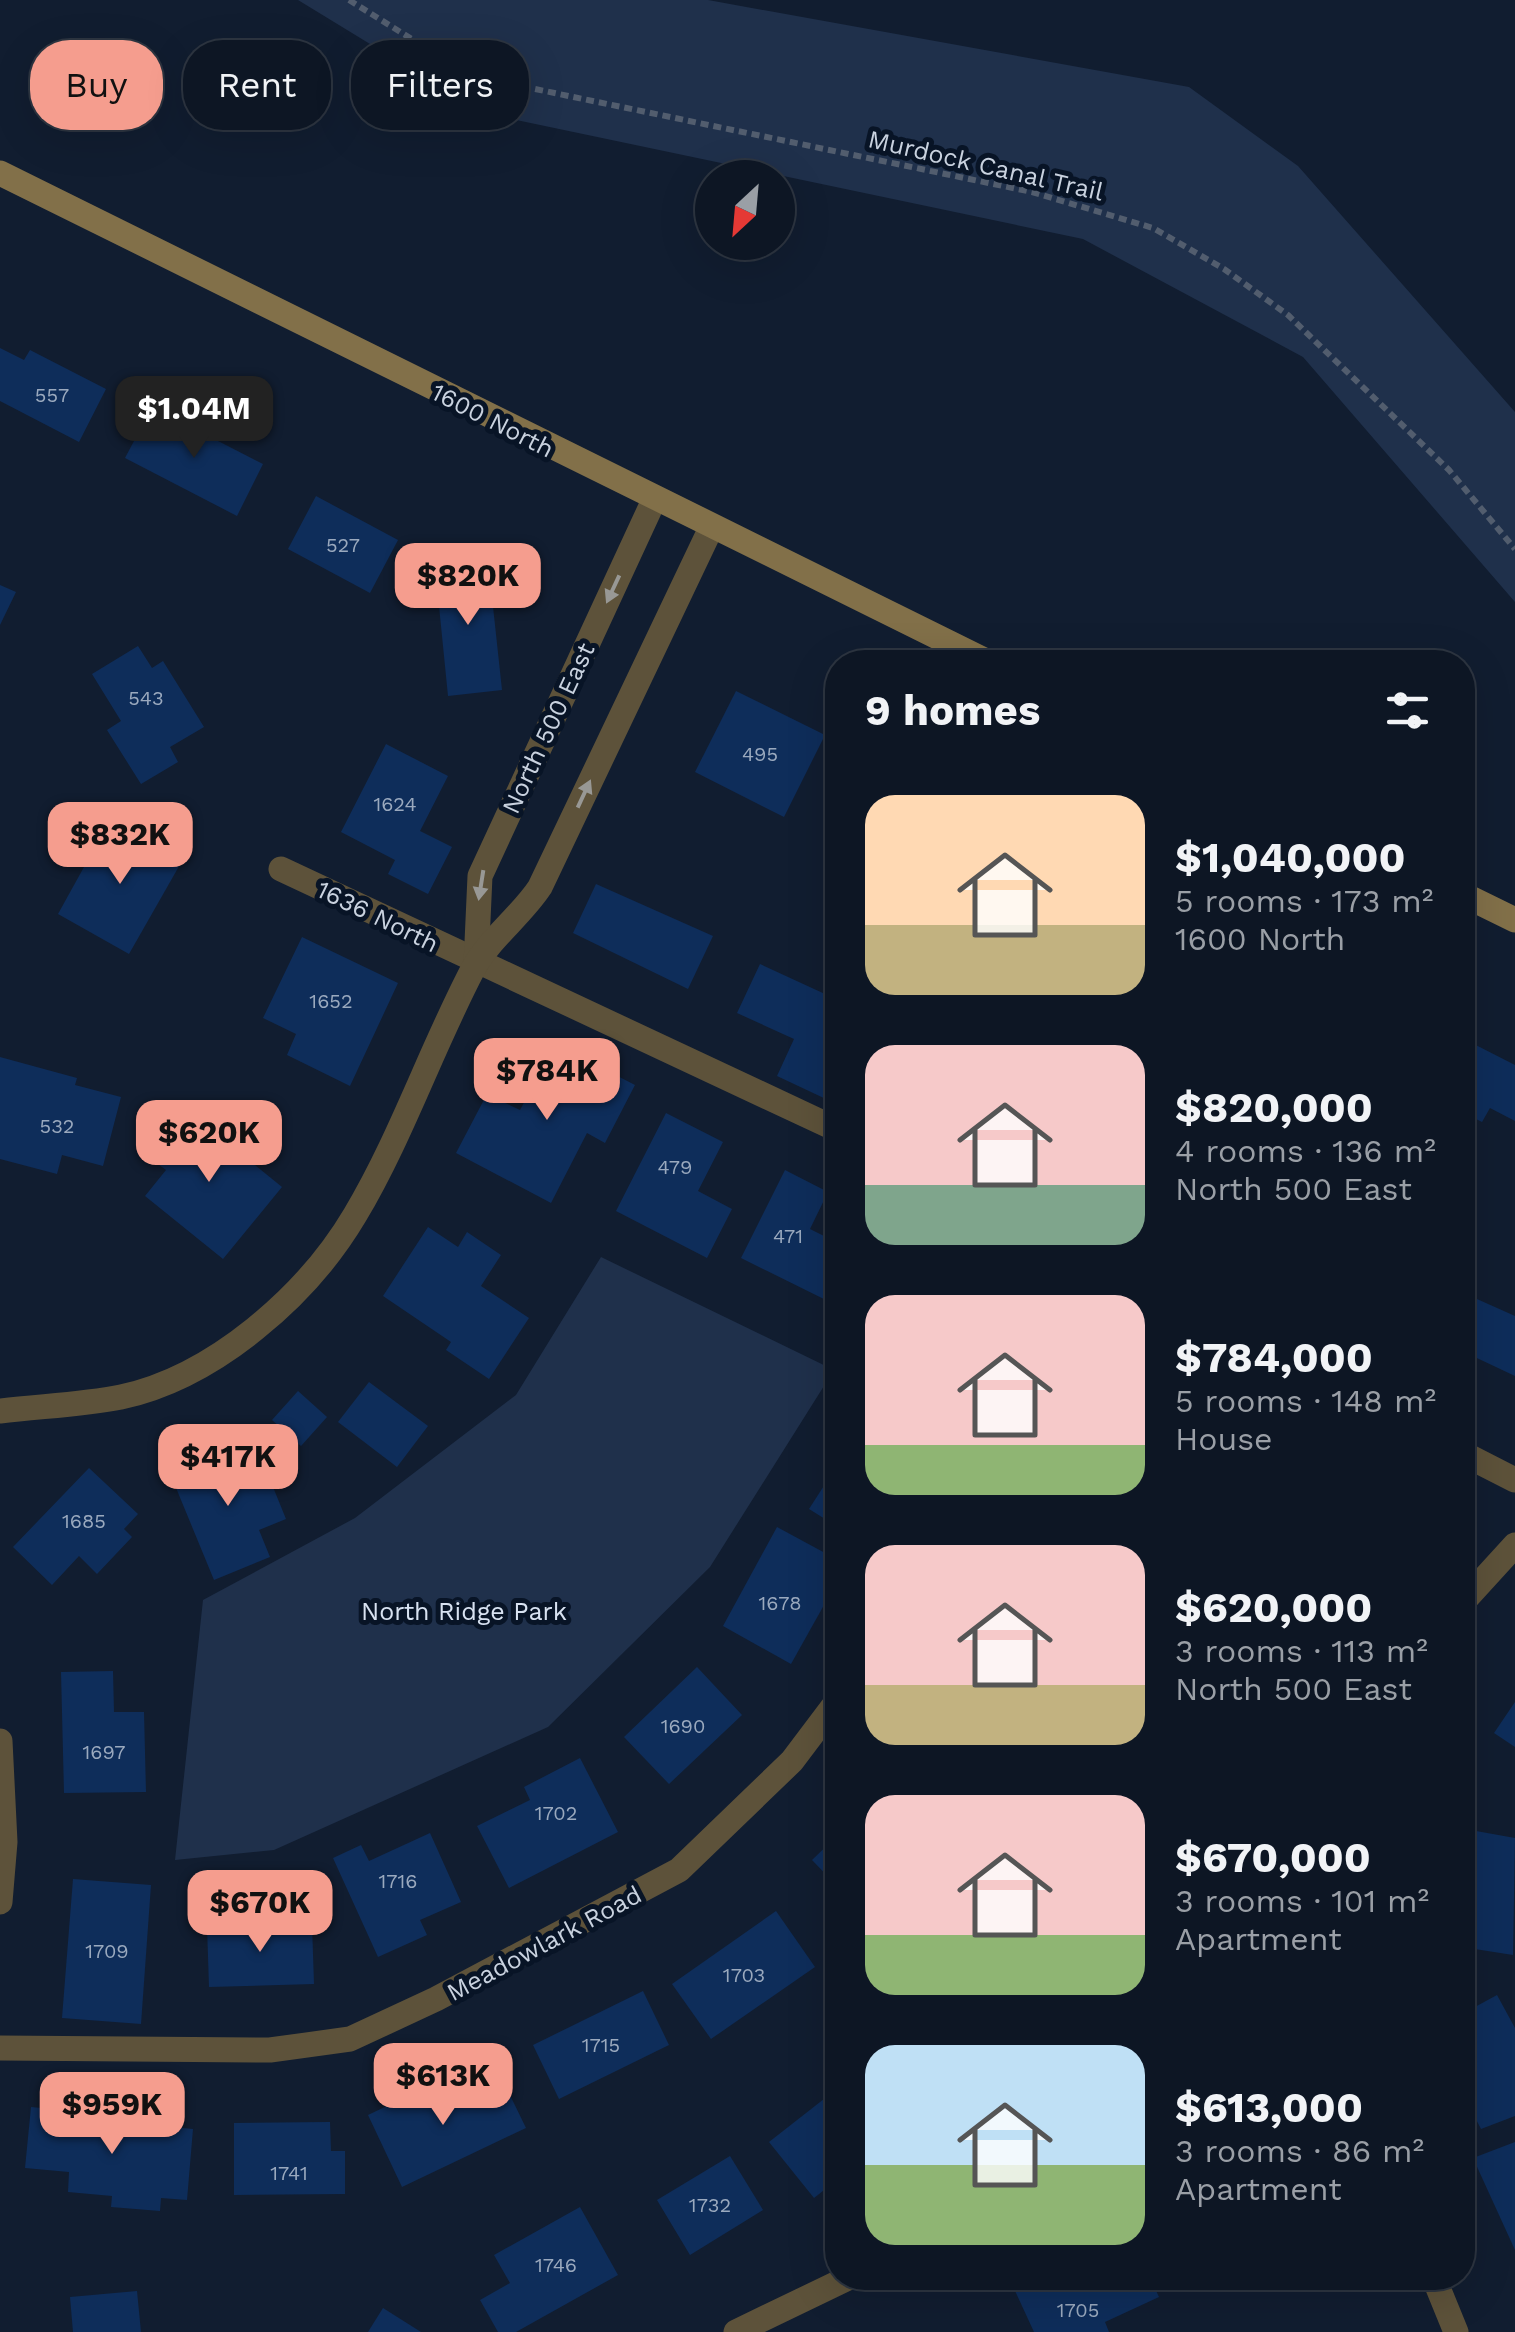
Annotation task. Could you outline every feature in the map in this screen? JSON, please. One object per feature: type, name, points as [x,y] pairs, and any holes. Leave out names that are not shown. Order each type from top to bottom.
[{"type":"main road","name":"1600 North","points":[[0,173],[963,650]]},
{"type":"main road","points":[[1475,900],[1515,920]]},
{"type":"street","name":"North 500 East","points":[[476,964],[480,876],[654,500]]},
{"type":"street","name":"North 500 East","points":[[0,1411],[123,1396],[199,1367],[271,1314],[355,1216],[476,964],[523,913],[540,887],[712,528]]},
{"type":"street","name":"1636 North","points":[[281,869],[476,964],[825,1124]]},
{"type":"street","points":[[1475,1460],[1515,1480]]},
{"type":"street","points":[[1475,1590],[1512,1554]]},
{"type":"street","name":"Meadowlark Road","points":[[0,2048],[270,2050],[350,2039],[436,1999],[679,1870],[792,1761],[825,1717]]},
{"type":"street","points":[[0,1741],[5,1842],[0,1902]]},
{"type":"street","points":[[736,2332],[825,2289]]},
{"type":"street","points":[[1439,2290],[1456,2332]]},
{"type":"path","name":"Murdock Canal Trail","points":[[349,0],[439,56],[506,83],[1032,192],[1153,228],[1224,269],[1288,315],[1449,470],[1515,549]]},
{"type":"green space","points":[[298,0],[708,0],[1189,87],[1298,166],[1515,412],[1515,602],[1303,357],[1083,239],[795,179],[795,160],[707,160],[529,123],[529,40],[363,40]]},
{"type":"green space","name":"North Ridge Park","points":[[601,1257],[825,1366],[825,1384],[710,1567],[548,1727],[274,1850],[175,1860],[203,1600],[355,1518],[516,1395]]},
{"type":"building","points":[[0,348],[24,360],[30,350],[106,389],[79,442],[0,401]]},
{"type":"building","points":[[152,407],[263,464],[237,516],[125,458]]},
{"type":"building","points":[[316,496],[398,540],[370,593],[288,549]]},
{"type":"building","points":[[488,560],[502,690],[448,696],[435,566]]},
{"type":"building","points":[[0,585],[16,592],[0,625]]},
{"type":"building","points":[[138,646],[152,668],[163,661],[204,727],[170,747],[178,762],[141,784],[107,730],[121,721],[92,674]]},
{"type":"building","points":[[736,691],[825,735],[784,817],[695,772]]},
{"type":"building","points":[[386,744],[448,776],[420,831],[452,847],[428,894],[388,874],[395,860],[341,832]]},
{"type":"building","points":[[110,820],[182,861],[129,954],[58,914]]},
{"type":"building","points":[[596,884],[713,936],[688,989],[573,933]]},
{"type":"building","points":[[302,937],[398,983],[350,1086],[287,1055],[296,1034],[263,1018]]},
{"type":"building","points":[[760,964],[825,994],[825,1099],[777,1076],[794,1039],[737,1013]]},
{"type":"building","points":[[555,1044],[635,1085],[605,1143],[587,1133],[551,1203],[456,1153],[487,1094],[520,1110]]},
{"type":"building","points":[[1475,1045],[1515,1065],[1515,1121],[1490,1108],[1482,1122],[1475,1118]]},
{"type":"building","points":[[0,1057],[77,1078],[75,1085],[121,1097],[103,1166],[62,1155],[57,1174],[0,1159]]},
{"type":"building","points":[[186,1109],[282,1187],[223,1259],[145,1196],[166,1170],[147,1156]]},
{"type":"building","points":[[666,1113],[723,1142],[698,1191],[732,1209],[707,1258],[616,1211]]},
{"type":"building","points":[[785,1170],[825,1190],[810,1229],[825,1236],[825,1300],[741,1258]]},
{"type":"building","points":[[428,1227],[458,1247],[467,1232],[501,1255],[481,1286],[529,1318],[489,1379],[446,1350],[451,1342],[383,1296]]},
{"type":"building","points":[[1475,1298],[1515,1316],[1515,1376],[1475,1357]]},
{"type":"building","points":[[369,1382],[428,1426],[397,1467],[338,1422]]},
{"type":"building","points":[[298,1391],[327,1417],[301,1446],[272,1420]]},
{"type":"building","points":[[258,1450],[286,1519],[259,1530],[270,1557],[214,1580],[167,1466],[201,1452],[209,1470]]},
{"type":"building","points":[[89,1468],[138,1514],[124,1529],[132,1537],[97,1574],[79,1556],[52,1585],[13,1547]]},
{"type":"building","points":[[825,1484],[825,1519],[809,1509]]},
{"type":"building","points":[[777,1527],[825,1553],[825,1603],[791,1664],[723,1626]]},
{"type":"building","points":[[697,1667],[742,1715],[669,1784],[624,1737]]},
{"type":"building","points":[[113,1671],[114,1712],[144,1712],[146,1792],[64,1793],[61,1672]]},
{"type":"building","points":[[1515,1702],[1515,1747],[1494,1733]]},
{"type":"building","points":[[580,1758],[618,1832],[509,1888],[477,1826],[530,1800],[524,1787]]},
{"type":"building","points":[[1475,1831],[1515,1838],[1513,1955],[1475,1949]]},
{"type":"building","points":[[430,1833],[461,1902],[420,1920],[427,1935],[378,1957],[333,1858],[361,1845],[369,1861]]},
{"type":"building","points":[[825,1848],[825,1874],[812,1860]]},
{"type":"building","points":[[73,1879],[151,1885],[141,2024],[62,2018]]},
{"type":"building","points":[[776,1911],[815,1967],[711,2039],[672,1984]]},
{"type":"building","points":[[312,1924],[314,1984],[209,1987],[207,1926]]},
{"type":"building","points":[[643,1991],[669,2045],[559,2099],[533,2045]]},
{"type":"building","points":[[1497,1995],[1515,2028],[1515,2116],[1481,2129],[1475,2117],[1475,2007]]},
{"type":"building","points":[[437,2082],[445,2098],[479,2082],[486,2096],[506,2087],[526,2128],[402,2187],[368,2115]]},
{"type":"building","points":[[825,2098],[825,2189],[814,2198],[769,2142]]},
{"type":"building","points":[[31,2107],[83,2112],[83,2118],[193,2129],[187,2200],[161,2198],[160,2211],[111,2207],[112,2196],[68,2192],[69,2172],[25,2168]]},
{"type":"building","points":[[330,2122],[331,2151],[345,2151],[345,2194],[234,2195],[234,2123]]},
{"type":"building","points":[[1515,2142],[1515,2250],[1475,2162],[1475,2157]]},
{"type":"building","points":[[730,2156],[763,2210],[690,2255],[657,2200]]},
{"type":"building","points":[[580,2207],[618,2275],[516,2332],[498,2332],[480,2300],[510,2283],[494,2255]]},
{"type":"building","points":[[1015,2290],[1156,2290],[1159,2297],[1105,2322],[1109,2332],[1034,2332]]},
{"type":"building","points":[[137,2291],[141,2332],[73,2332],[70,2297]]},
{"type":"building","points":[[383,2308],[421,2332],[368,2332]]}]
